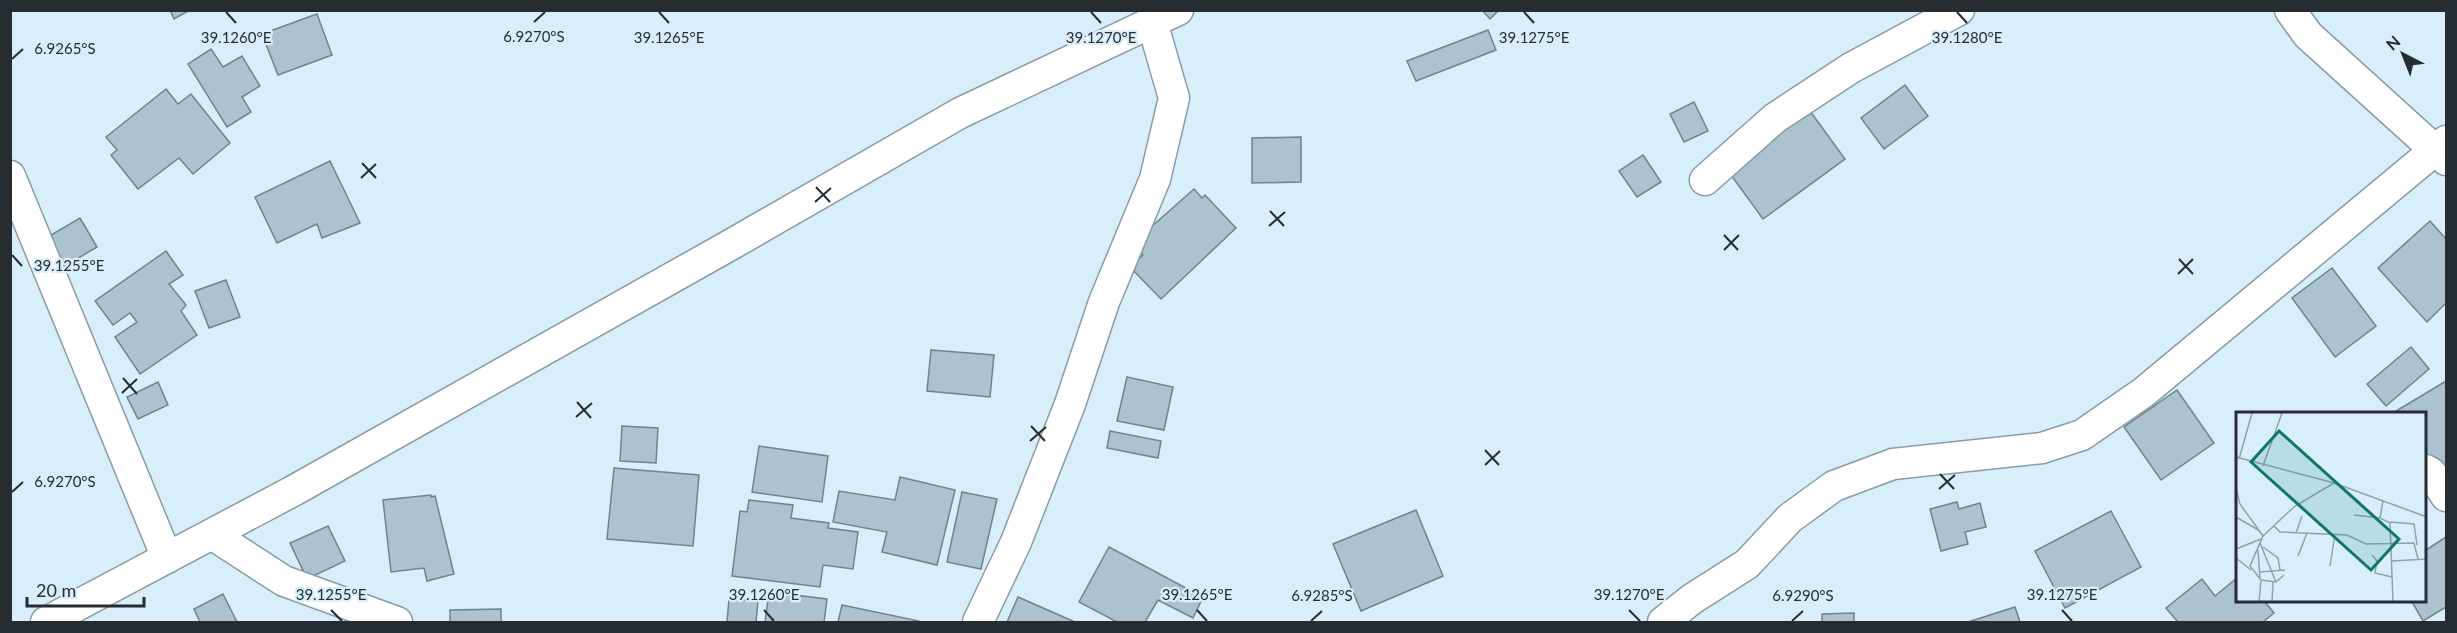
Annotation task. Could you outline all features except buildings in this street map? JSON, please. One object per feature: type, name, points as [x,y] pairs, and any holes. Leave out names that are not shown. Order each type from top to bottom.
[{"type":"street","points":[[1705,180],[1775,118],[1851,68],[1959,10]]},
{"type":"street","points":[[1663,622],[1698,611],[1790,519],[1834,486],[1893,464],[2042,448],[2082,435],[2144,392],[2444,150],[2316,42],[2290,10]]},
{"type":"street","points":[[46,622],[213,535],[732,244],[960,113],[1165,16],[1174,98],[1155,179],[1104,302],[1070,404],[1016,542],[978,622]]},
{"type":"street","points":[[10,176],[167,558]]},
{"type":"street","points":[[2427,471],[2446,496]]},
{"type":"street","points":[[213,535],[284,581],[397,622]]}]
